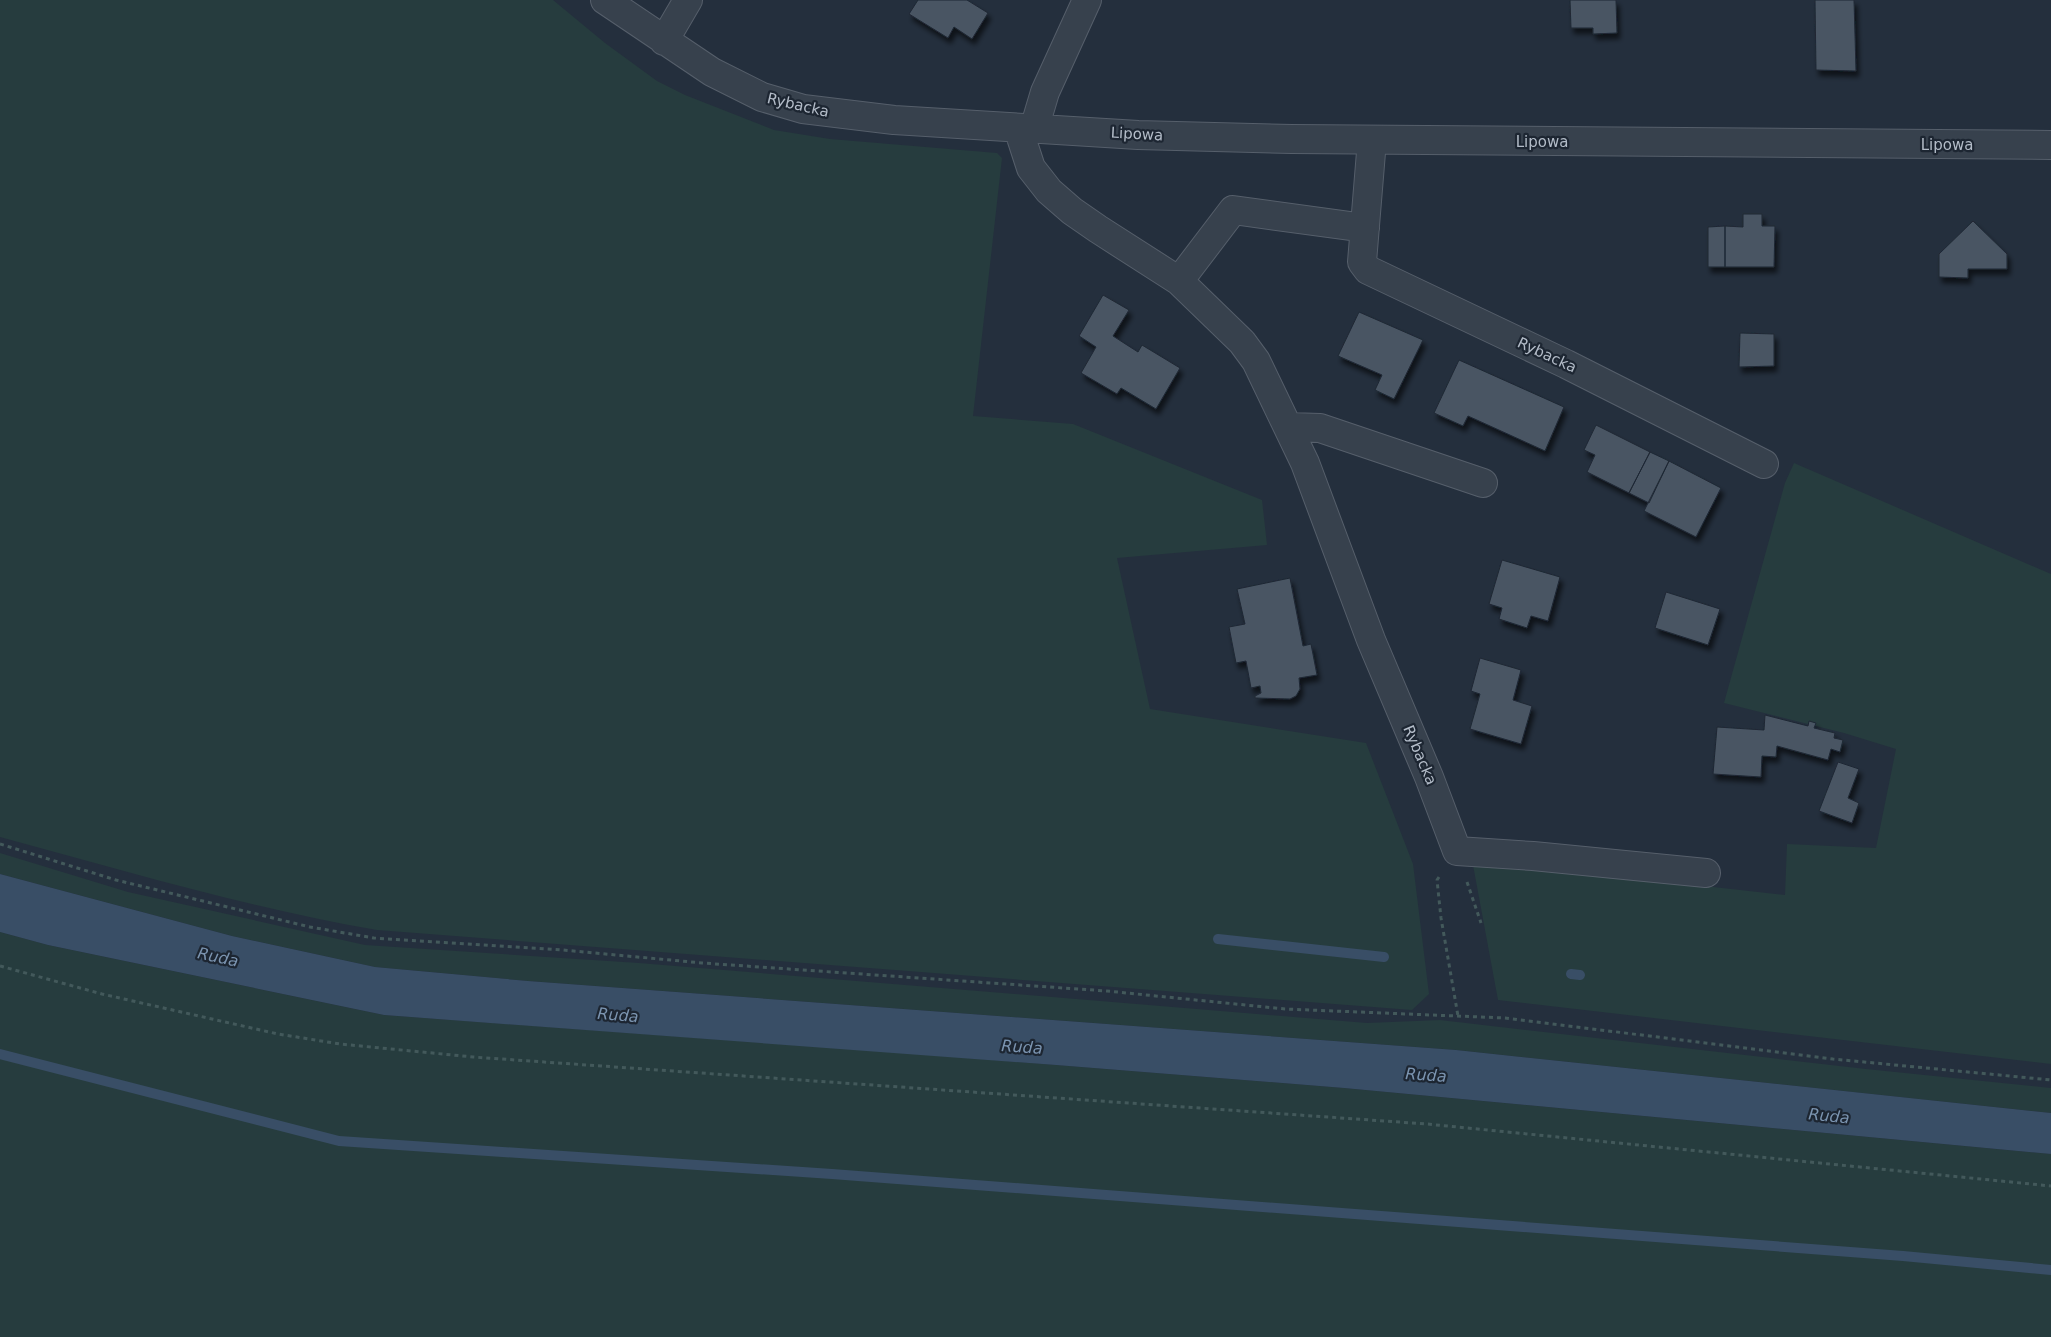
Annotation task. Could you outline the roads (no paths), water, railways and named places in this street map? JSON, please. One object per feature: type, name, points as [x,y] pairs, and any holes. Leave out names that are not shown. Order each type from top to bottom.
[{"type":"street","name":"Rybacka","points":[[605,0],[664,42],[732,84],[762,97],[791,106],[894,120],[1026,129],[1031,168],[1049,191],[1072,211],[1179,281],[1242,342],[1256,361],[1305,463],[1371,640],[1429,777],[1457,851],[1543,857],[1706,873]]},
{"type":"street","points":[[664,42],[688,0]]},
{"type":"street","points":[[1026,129],[1087,0]]},
{"type":"street","name":"Lipowa","points":[[1026,129],[1176,136],[1372,140],[2051,145]]},
{"type":"street","name":"Rybacka","points":[[1372,140],[1362,262],[1368,270],[1566,364],[1764,464]]},
{"type":"street","points":[[1179,281],[1233,210],[1365,228]]},
{"type":"street","points":[[1289,427],[1320,428],[1483,483]]},
{"type":"water","name":"Ruda","points":[[0,874],[232,936],[375,967],[528,981],[1456,1050],[2051,1113],[2051,1154],[1344,1088],[384,1015],[48,945],[0,932]]},
{"type":"waterway","points":[[1218,939],[1384,957]]},
{"type":"waterway","points":[[1571,974],[1580,975]]},
{"type":"waterway","points":[[0,1054],[339,1141],[832,1174],[1903,1256],[2051,1270]]}]
